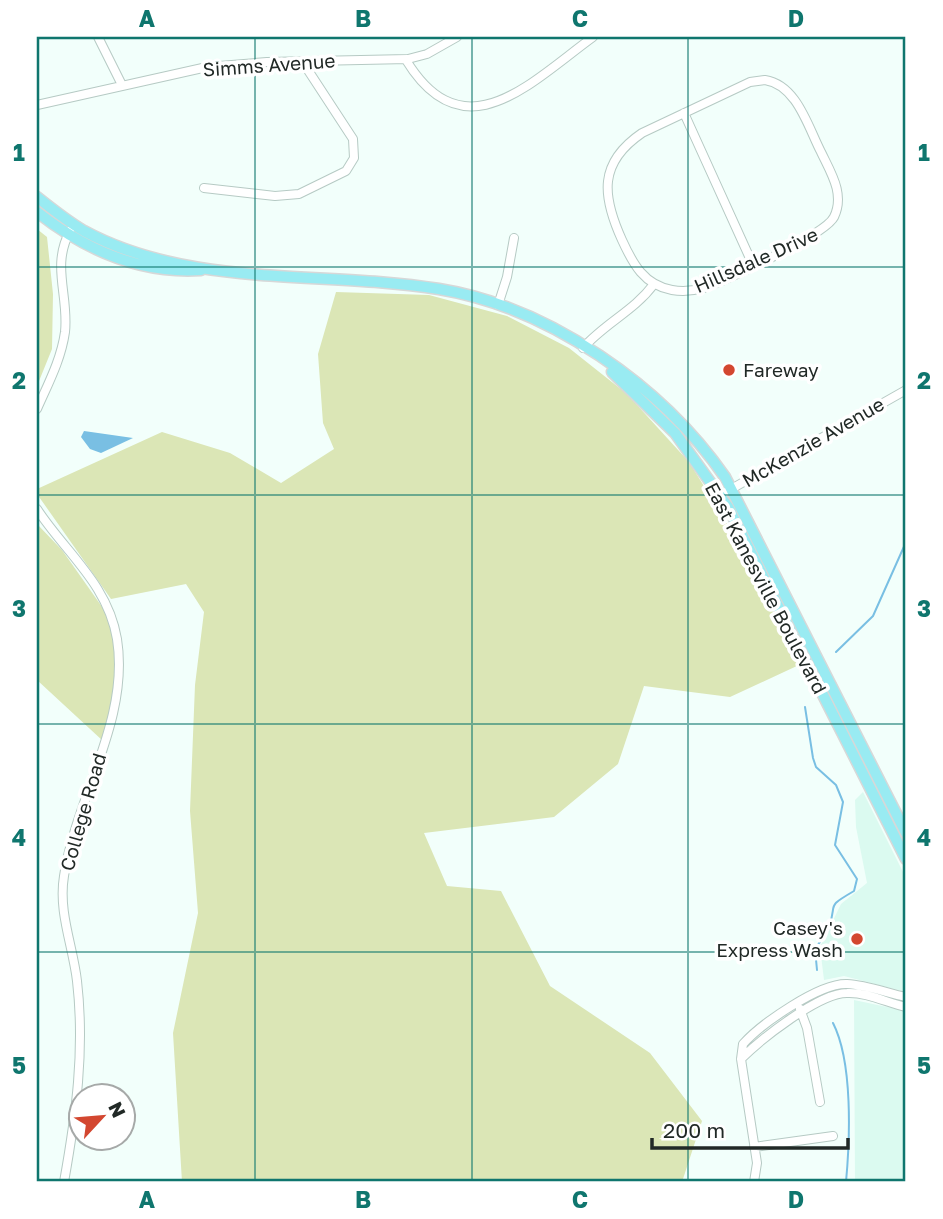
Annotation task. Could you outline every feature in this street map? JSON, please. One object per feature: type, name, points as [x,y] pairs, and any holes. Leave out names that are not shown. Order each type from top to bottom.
[{"type":"main road","name":"East Kanesville Boulevard","points":[[37,197],[71,229]]},
{"type":"main road","name":"East Kanesville Boulevard","points":[[37,212],[71,229],[146,255],[215,269],[431,288],[498,305],[541,324],[631,378],[677,419],[703,447],[732,489],[906,834]]},
{"type":"main road","name":"East Kanesville Boulevard","points":[[583,348],[622,380],[675,433],[721,495],[906,859]]},
{"type":"street","points":[[98,37],[122,85]]},
{"type":"street","name":"Simms Avenue","points":[[37,105],[207,67],[302,61],[406,60],[427,54],[457,37]]},
{"type":"street","points":[[406,60],[418,79],[435,96],[457,105],[487,106],[512,96],[593,37]]},
{"type":"street","points":[[204,188],[291,196],[331,180],[350,166],[355,149],[350,133],[302,61]]},
{"type":"street","name":"Hillsdale Drive","points":[[765,80],[778,83],[792,96],[835,181],[838,206],[825,229],[704,288],[687,291],[654,284],[634,265],[608,205],[607,187],[612,165],[631,141],[684,113],[750,82],[765,80]]},
{"type":"street","points":[[684,113],[754,265]]},
{"type":"street","points":[[37,409],[62,346],[65,324],[59,264],[71,229]]},
{"type":"street","points":[[498,305],[508,277],[513,238]]},
{"type":"street","points":[[583,348],[597,333],[636,306],[654,284]]},
{"type":"street","name":"McKenzie Avenue","points":[[721,495],[906,390]]},
{"type":"street","name":"College Road","points":[[37,509],[99,590],[114,627],[119,661],[115,706],[82,805],[64,876],[63,907],[77,979],[80,1072],[64,1182]]},
{"type":"street","points":[[754,1182],[754,1147],[741,1059],[769,1032],[840,984],[906,997]]},
{"type":"street","points":[[800,1009],[848,993],[906,1007]]},
{"type":"street","points":[[800,1009],[820,1102]]},
{"type":"street","points":[[754,1147],[833,1136]]},
{"type":"shaded area","points":[[863,792],[906,878],[906,992],[844,976],[824,980],[820,947],[841,904],[867,883],[856,827],[855,800]]},
{"type":"shaded area","points":[[854,1000],[906,1011],[906,1182],[855,1182]]},
{"type":"green space","points":[[37,229],[47,237],[53,294],[52,349],[37,386]]},
{"type":"green space","points":[[336,292],[429,295],[507,316],[569,348],[627,394],[689,462],[738,541],[799,665],[730,697],[644,686],[618,764],[554,817],[424,833],[447,886],[501,891],[550,986],[650,1053],[702,1121],[682,1182],[182,1182],[173,1033],[198,913],[190,811],[195,685],[204,612],[186,584],[111,599],[37,494],[37,489],[162,432],[230,453],[281,483],[334,449],[323,423],[318,354]]},
{"type":"green space","points":[[37,524],[62,550],[112,621],[118,692],[103,741],[37,680]]},
{"type":"water","points":[[84,431],[133,438],[101,453],[90,449],[81,437]]},
{"type":"waterway","points":[[836,652],[873,616],[906,542]]},
{"type":"waterway","points":[[805,707],[816,767],[836,785],[843,802],[835,845],[857,879],[854,891],[835,904],[828,930],[815,949],[817,970]]},
{"type":"waterway","points":[[833,1023],[844,1058],[847,1079],[849,1123],[846,1182]]},
{"type":"place","name":"Fareway","points":[[729,370]]},
{"type":"place","name":"Casey's Express Wash","points":[[857,939]]}]
